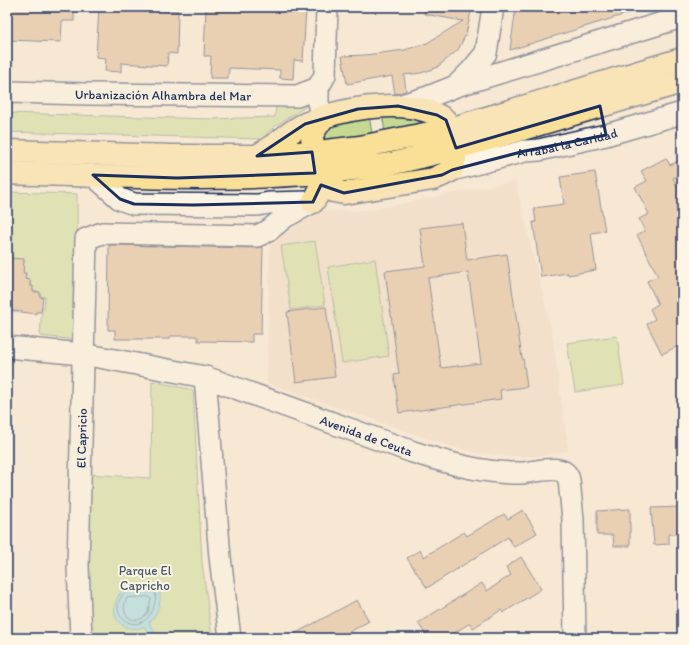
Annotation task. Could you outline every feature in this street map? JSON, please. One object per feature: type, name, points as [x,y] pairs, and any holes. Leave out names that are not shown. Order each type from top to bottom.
[{"type":"main road","points":[[316,187],[383,165],[453,138],[682,59]]},
{"type":"main road","points":[[7,151],[172,156],[257,156],[453,138],[531,127],[682,82]]},
{"type":"main road","points":[[7,173],[177,178],[238,177],[316,187],[344,193],[432,179],[442,176],[452,170],[453,138],[446,120],[437,115],[398,106],[358,109],[344,111],[312,121],[298,128],[257,156]]},
{"type":"main road","points":[[316,187],[312,152],[312,136],[323,118]]},
{"type":"street","points":[[323,118],[318,103],[318,88],[325,75],[327,7]]},
{"type":"street","points":[[456,86],[486,53],[493,7]]},
{"type":"street","points":[[398,106],[428,97],[456,86],[682,17]]},
{"type":"street","points":[[486,53],[504,66],[517,67]]},
{"type":"street","name":"Urbanización Alhambra del Mar","points":[[7,92],[297,96],[318,88]]},
{"type":"street","points":[[600,106],[606,135]]},
{"type":"street","name":"Arrabal la Caridad","points":[[452,170],[526,151],[539,150],[606,135],[682,113]]},
{"type":"street","points":[[526,151],[531,127]]},
{"type":"street","points":[[94,176],[120,199],[134,204],[251,205],[269,203],[316,187]]},
{"type":"street","name":"El Capricio","points":[[81,638],[78,567],[86,239],[102,233],[257,236],[268,231],[285,217],[316,187]]},
{"type":"street","name":"Avenida de Ceuta","points":[[7,347],[83,354],[205,377],[413,452],[444,461],[492,471],[522,473],[556,469],[563,470],[568,476],[569,480],[573,519],[575,638]]},
{"type":"street","points":[[205,377],[220,556],[230,638]]},
{"type":"highlighted area","points":[[398,106],[437,115],[446,120],[456,148],[600,106],[606,135],[525,151],[452,170],[442,175],[344,193],[321,185],[313,202],[193,205],[134,204],[120,199],[93,175],[177,178],[315,173],[312,152],[257,156],[305,124],[358,109]]},
{"type":"shaded area","points":[[515,181],[552,333],[568,451],[538,456],[505,456],[479,453],[450,446],[267,383],[270,244],[319,211],[371,210]]},
{"type":"green space","points":[[306,99],[308,105],[274,127],[261,139],[7,132],[7,113],[211,119],[275,117],[276,105]]},
{"type":"green space","points":[[400,114],[428,122],[385,131],[382,115]]},
{"type":"green space","points":[[369,115],[372,134],[317,141],[326,126]]},
{"type":"green space","points":[[7,192],[77,194],[78,340],[40,336],[42,307],[44,308],[45,297],[40,297],[40,292],[33,292],[33,286],[30,286],[30,280],[25,279],[26,274],[23,273],[24,260],[7,258]]},
{"type":"green space","points":[[315,241],[325,305],[291,310],[281,246]]},
{"type":"green space","points":[[375,259],[389,356],[342,363],[328,267]]},
{"type":"green space","points":[[617,336],[624,385],[575,392],[567,343]]},
{"type":"green space","name":"Parque El Capricho","points":[[152,381],[193,390],[202,562],[212,638],[88,638],[88,474],[151,478]]},
{"type":"water","points":[[156,584],[160,594],[159,605],[158,610],[149,623],[159,638],[151,638],[144,626],[133,629],[120,623],[115,614],[115,608],[118,597],[125,587],[141,589],[149,588]]},
{"type":"building","points":[[7,7],[74,7],[74,21],[62,21],[61,42],[7,40]]},
{"type":"building","points":[[99,7],[168,7],[168,10],[178,11],[177,54],[168,53],[167,66],[121,63],[121,72],[105,71],[106,58],[96,57]]},
{"type":"building","points":[[206,7],[285,10],[285,7],[306,8],[303,61],[294,60],[293,79],[280,78],[280,70],[229,68],[228,78],[210,78],[211,56],[204,56]]},
{"type":"building","points":[[425,7],[472,7],[466,34],[458,50],[436,68],[421,73],[404,75],[406,91],[395,94],[392,76],[347,84],[342,56],[405,50],[427,43],[463,21],[424,14]]},
{"type":"building","points":[[516,7],[639,7],[639,10],[510,50]]},
{"type":"building","points":[[666,158],[670,165],[682,159],[682,174],[673,178],[682,196],[682,344],[662,354],[647,324],[655,319],[650,309],[658,304],[647,281],[658,276],[637,235],[645,231],[639,219],[649,214],[635,187],[647,181],[641,171]]},
{"type":"building","points":[[595,172],[605,231],[591,233],[596,270],[568,275],[568,273],[541,277],[533,222],[536,222],[534,208],[564,204],[560,177]]},
{"type":"building","points":[[462,223],[467,260],[507,254],[527,387],[500,390],[501,399],[399,413],[394,375],[399,374],[385,271],[425,266],[420,228]],"holes":[[[468,272],[481,363],[441,368],[428,278]]]},
{"type":"building","points":[[109,245],[263,247],[261,334],[252,334],[252,342],[198,341],[198,337],[194,336],[170,336],[170,339],[115,339],[115,330],[108,330]]},
{"type":"building","points":[[7,258],[24,259],[23,273],[26,273],[25,279],[30,280],[30,286],[33,286],[33,292],[40,292],[40,297],[43,297],[41,312],[36,312],[36,314],[7,310]]},
{"type":"building","points":[[326,307],[335,377],[296,382],[287,312]]},
{"type":"building","points":[[682,507],[682,534],[669,534],[669,544],[654,545],[651,508]]},
{"type":"building","points":[[630,509],[630,546],[614,546],[613,535],[597,535],[597,511]]},
{"type":"building","points":[[523,510],[537,533],[514,547],[508,537],[427,588],[407,558],[420,550],[424,557],[464,532],[467,536],[504,514],[508,519]]},
{"type":"building","points":[[521,557],[541,589],[503,613],[501,610],[473,628],[470,623],[446,638],[428,638],[418,623],[482,583],[487,591],[511,575],[506,567]]},
{"type":"building","points":[[357,600],[369,621],[339,638],[287,638]]}]
